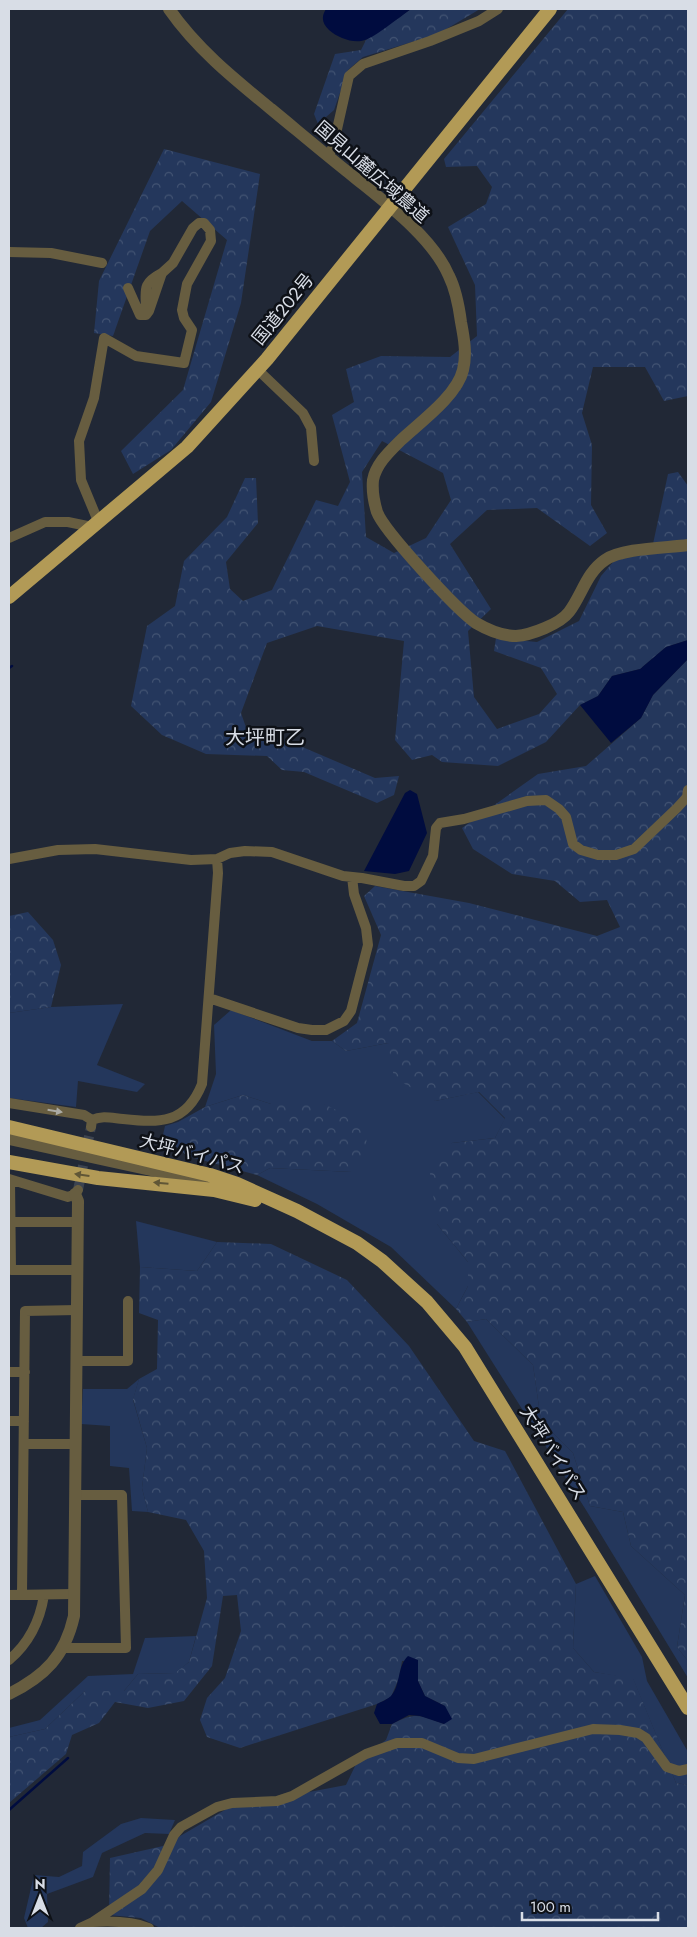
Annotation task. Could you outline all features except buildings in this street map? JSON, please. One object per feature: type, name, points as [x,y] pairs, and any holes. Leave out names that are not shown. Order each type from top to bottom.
[{"type":"highway","name":"国道202号","points":[[9,597],[187,447],[258,370],[550,9]]},
{"type":"highway","name":"大坪バイパス","points":[[9,1127],[237,1184],[297,1211],[357,1243],[382,1260],[433,1308],[465,1348],[688,1708]]},
{"type":"highway","name":"大坪バイパス","points":[[9,1162],[67,1173],[187,1186],[241,1196],[296,1214],[357,1243]]},
{"type":"street","name":"国見山麓広域農道","points":[[169,9],[185,32],[222,69],[391,206],[441,259],[451,279],[464,339],[463,373],[450,394],[386,455],[377,468],[373,480],[378,514],[389,530],[427,574],[465,614],[474,621],[500,633],[517,636],[534,633],[568,614],[592,571],[604,560],[629,552],[688,545]]},
{"type":"street","points":[[328,156],[333,147],[349,76],[363,64],[430,41],[479,21],[498,9]]},
{"type":"street","points":[[9,538],[45,522],[95,524],[81,480],[79,441],[94,398],[104,338],[136,356],[184,363],[192,330],[184,318],[182,310],[187,284],[211,241],[210,230],[204,223],[199,223],[193,228],[173,263],[162,273],[146,315],[140,315],[128,288]]},
{"type":"street","points":[[9,252],[50,253],[102,263]]},
{"type":"street","points":[[258,370],[303,413],[311,428],[314,461]]},
{"type":"street","points":[[9,859],[58,850],[95,849],[191,860],[217,859],[230,853],[246,851],[272,852],[343,876],[414,886],[421,881],[433,856],[436,828],[440,823],[464,819],[527,801],[546,800],[559,809],[566,818],[570,826],[573,844],[580,850],[598,855],[616,855],[634,849],[677,808],[686,797],[688,790]]},
{"type":"street","points":[[9,1104],[84,1115],[92,1123],[100,1116],[148,1122],[164,1120],[181,1113],[196,1101],[202,1084],[218,873],[217,859]]},
{"type":"street","points":[[209,998],[305,1029],[326,1030],[344,1020],[351,1011],[368,945],[366,928],[354,894],[352,877]]},
{"type":"street","points":[[9,1139],[207,1181],[297,1211]]},
{"type":"street","points":[[9,1694],[24,1687],[52,1664],[64,1648],[74,1616],[78,1222],[77,1192],[68,1196],[10,1179],[11,1270],[77,1270]]},
{"type":"street","points":[[9,1222],[78,1222]]},
{"type":"street","points":[[76,1361],[128,1361],[128,1301]]},
{"type":"street","points":[[22,1594],[25,1311],[77,1310]]},
{"type":"street","points":[[9,1372],[25,1372]]},
{"type":"street","points":[[9,1421],[24,1421]]},
{"type":"street","points":[[24,1444],[75,1444]]},
{"type":"street","points":[[64,1648],[126,1648],[122,1495],[75,1495]]},
{"type":"street","points":[[9,1595],[74,1594]]},
{"type":"street","points":[[9,1660],[20,1650],[36,1626],[44,1595]]},
{"type":"street","points":[[80,1928],[93,1922],[142,1889],[158,1870],[174,1835],[181,1827],[217,1807],[232,1803],[277,1801],[292,1796],[366,1754],[397,1743],[422,1743],[458,1758],[474,1760],[593,1728],[620,1730],[638,1733],[646,1738],[667,1767],[679,1771],[687,1769]]},
{"type":"street","points":[[93,1922],[110,1921],[142,1925],[149,1928]]},
{"type":"green space","points":[[411,9],[480,9],[438,34],[363,57],[348,70],[334,110],[318,124],[314,114],[335,54],[361,50],[366,40]]},
{"type":"green space","points":[[568,9],[688,9],[688,396],[664,401],[645,367],[593,367],[582,413],[592,445],[591,505],[607,533],[590,546],[537,508],[487,510],[450,544],[491,609],[468,631],[474,697],[497,729],[539,714],[557,694],[541,668],[494,651],[496,638],[537,642],[579,621],[601,576],[626,547],[653,544],[668,474],[678,472],[688,486],[688,640],[666,647],[640,669],[612,676],[598,696],[580,705],[546,742],[498,766],[442,762],[432,755],[412,760],[395,740],[404,641],[317,626],[267,643],[241,713],[250,739],[286,740],[375,778],[399,776],[394,795],[377,803],[304,772],[282,770],[267,756],[206,754],[162,735],[131,706],[147,626],[175,606],[184,561],[227,517],[245,478],[256,478],[258,523],[226,562],[230,589],[243,601],[272,590],[316,500],[338,506],[350,482],[332,415],[354,402],[346,369],[381,356],[450,357],[477,336],[475,285],[448,227],[486,204],[492,187],[477,166],[446,167],[444,159]],"holes":[[[382,441],[443,473],[451,500],[426,538],[394,553],[366,537],[362,472]]]},
{"type":"green space","points":[[164,149],[260,174],[241,303],[211,402],[171,450],[133,474],[121,451],[183,390],[227,240],[182,201],[150,231],[113,336],[94,333],[99,281]]},
{"type":"green space","points":[[688,659],[688,1661],[677,1647],[685,1595],[631,1546],[623,1512],[590,1506],[573,1453],[541,1421],[533,1365],[486,1319],[467,1322],[456,1309],[468,1286],[468,1262],[437,1224],[430,1173],[452,1143],[495,1138],[505,1118],[479,1092],[435,1101],[394,1078],[388,1043],[346,1051],[332,1041],[357,1023],[381,935],[364,896],[375,886],[469,903],[597,936],[620,927],[607,900],[580,902],[555,881],[512,874],[473,849],[462,828],[538,774],[586,766],[641,718],[653,695]]},
{"type":"green space","points":[[28,912],[53,940],[61,965],[51,1007],[9,1013],[9,916]]},
{"type":"green space","points":[[123,1004],[97,1065],[145,1084],[137,1092],[78,1081],[76,1107],[9,1098],[9,1013],[51,1007]]},
{"type":"green space","points":[[231,1010],[312,1041],[332,1041],[346,1051],[388,1043],[435,1101],[478,1092],[505,1119],[495,1138],[452,1143],[437,1224],[468,1262],[468,1286],[456,1309],[391,1247],[317,1204],[257,1175],[270,1168],[352,1172],[324,1104],[271,1104],[243,1095],[205,1107],[216,1074],[214,1025]]},
{"type":"green space","points":[[243,1095],[271,1104],[324,1104],[365,1124],[367,1146],[365,1162],[352,1172],[270,1168],[257,1175],[187,1156],[163,1135],[165,1126],[178,1122],[205,1107]]},
{"type":"green space","points":[[136,1221],[217,1242],[197,1271],[140,1267]]},
{"type":"green space","points":[[217,1242],[271,1244],[347,1280],[409,1346],[474,1441],[505,1451],[576,1584],[573,1648],[594,1672],[633,1678],[676,1783],[688,1785],[688,1928],[160,1928],[141,1918],[109,1915],[110,1858],[163,1846],[230,1807],[346,1785],[357,1762],[386,1740],[392,1724],[412,1716],[418,1716],[444,1724],[445,1706],[425,1696],[418,1681],[418,1660],[402,1661],[399,1678],[391,1697],[377,1704],[240,1748],[207,1737],[200,1720],[207,1698],[225,1678],[241,1631],[237,1595],[223,1596],[212,1666],[184,1701],[148,1708],[115,1702],[99,1723],[72,1735],[66,1754],[9,1803],[9,1737],[45,1729],[85,1691],[124,1691],[138,1674],[175,1673],[189,1662],[207,1598],[204,1551],[186,1520],[148,1512],[142,1488],[147,1448],[133,1399],[139,1379],[157,1369],[158,1320],[139,1313],[140,1267],[197,1271]]},
{"type":"green space","points":[[486,1319],[533,1365],[541,1421],[573,1453],[590,1506],[623,1512],[631,1546],[685,1595],[677,1647],[688,1661],[688,1678],[586,1510],[467,1322]]},
{"type":"green space","points":[[139,1379],[133,1400],[147,1448],[142,1488],[148,1512],[132,1511],[129,1468],[110,1466],[110,1426],[81,1424],[83,1389],[127,1389]]},
{"type":"green space","points":[[595,1576],[642,1657],[647,1681],[688,1752],[688,1785],[676,1783],[633,1679],[594,1672],[573,1648],[576,1584]]},
{"type":"green space","points":[[196,1636],[189,1662],[176,1673],[138,1674],[124,1691],[85,1691],[45,1729],[9,1737],[9,1728],[40,1720],[88,1676],[133,1674],[145,1638]]},
{"type":"green space","points":[[141,1818],[175,1820],[169,1834],[145,1833],[102,1853],[93,1877],[47,1894],[48,1922],[41,1928],[28,1928],[24,1918],[34,1875],[59,1877],[82,1866],[83,1852],[121,1824]]},
{"type":"shaded area","points":[[326,9],[411,9],[375,35],[361,41],[351,41],[337,36],[325,25],[323,15]]},
{"type":"shaded area","points":[[688,640],[688,659],[653,695],[641,718],[611,743],[580,705],[598,696],[612,676],[640,669],[666,647]]},
{"type":"shaded area","points":[[410,790],[417,794],[427,833],[409,871],[395,874],[364,871],[405,793]]},
{"type":"shaded area","points":[[408,1656],[418,1660],[418,1681],[425,1696],[445,1706],[452,1719],[444,1724],[420,1716],[409,1715],[392,1724],[380,1724],[374,1713],[377,1704],[390,1697],[394,1692],[402,1665]]},
{"type":"waterway","points":[[9,1810],[68,1758]]},
{"type":"tunnel","points":[[78,1190],[91,1127]]},
{"type":"district","name":"大坪町乙","points":[[265,737]]}]
